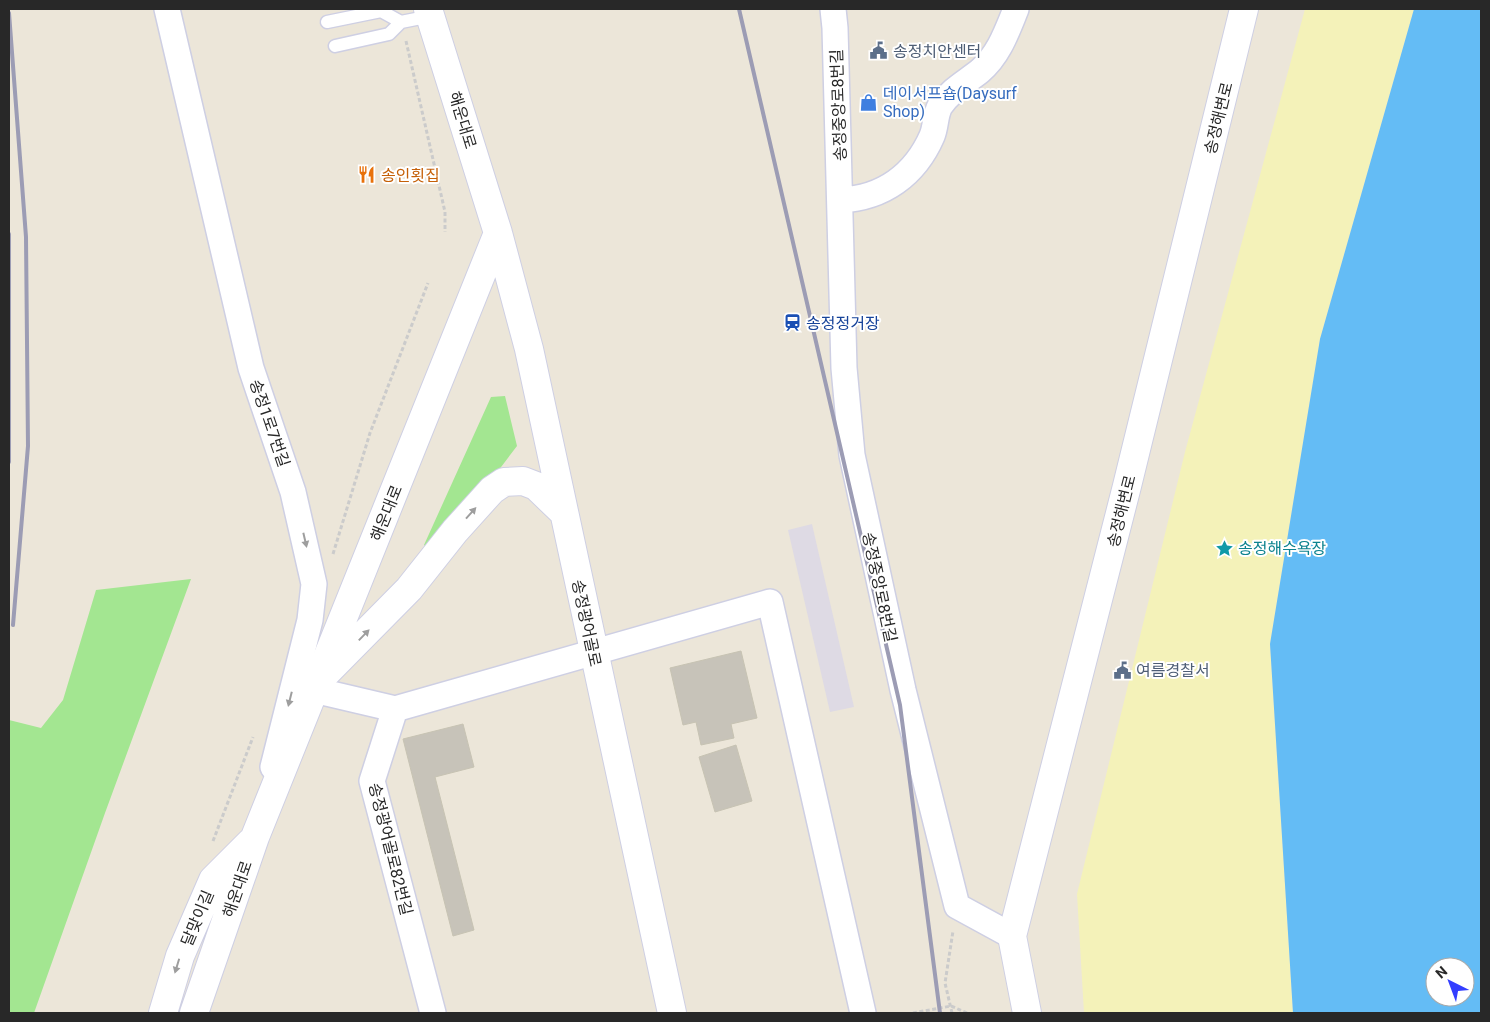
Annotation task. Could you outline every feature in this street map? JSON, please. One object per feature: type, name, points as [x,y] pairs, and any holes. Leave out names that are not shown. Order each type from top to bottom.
[{"type":"main road","name":"송정해변로","points":[[1027,1013],[1012,936],[1127,486],[1244,9]]},
{"type":"main road","name":"해운대로","points":[[194,1013],[255,837],[498,233],[429,12]]},
{"type":"main road","name":"송정광어골로","points":[[498,233],[529,349],[672,1013]]},
{"type":"main road","points":[[316,686],[409,589],[454,531],[492,490],[504,482],[523,481],[536,486],[563,512]]},
{"type":"main road","name":"달맞이길","points":[[163,1013],[180,956],[213,880],[255,837]]},
{"type":"street","name":"송정1로7번길","points":[[167,9],[251,368],[294,492],[314,584],[310,620],[255,837]]},
{"type":"street","name":"송정중앙로8번길","points":[[833,9],[841,200],[844,368],[852,455],[903,690],[957,906]]},
{"type":"street","points":[[841,200],[856,200],[881,192],[912,170],[932,135],[939,108],[956,86],[981,70],[999,50],[1016,9]]},
{"type":"street","points":[[316,686],[395,709],[770,602],[863,1013]]},
{"type":"street","name":"송정광어골로82번길","points":[[395,709],[372,781],[434,1013]]},
{"type":"street","points":[[957,906],[1012,936]]},
{"type":"lane","points":[[327,22],[380,10],[401,22]]},
{"type":"lane","points":[[335,46],[389,34],[401,22],[429,12]]},
{"type":"path","points":[[401,22],[445,212],[445,232]]},
{"type":"path","points":[[331,560],[340,537],[370,433],[428,283]]},
{"type":"path","points":[[210,849],[255,732]]},
{"type":"path","points":[[952,1013],[945,984],[957,906]]},
{"type":"path","points":[[913,1013],[951,1006],[967,1013]]},
{"type":"shaded area","points":[[812,524],[854,707],[830,712],[788,530]]},
{"type":"green space","points":[[505,396],[517,446],[495,475],[427,548],[424,545],[491,397]]},
{"type":"green space","points":[[191,579],[34,1013],[9,1013],[9,720],[41,728],[63,700],[96,590]]},
{"type":"sand","name":"송정해수욕장","points":[[1305,9],[1414,9],[1320,339],[1270,644],[1293,1013],[1084,1013],[1077,894],[1185,452]]},
{"type":"water","points":[[1414,9],[1481,9],[1481,1013],[1293,1013],[1270,644],[1320,339]]},
{"type":"building","points":[[741,651],[757,718],[731,724],[734,738],[701,745],[696,722],[683,725],[670,668]]},
{"type":"building","points":[[463,724],[474,767],[435,777],[474,930],[453,936],[403,739]]},
{"type":"building","points":[[736,745],[752,801],[715,812],[699,757]]},
{"type":"railway","points":[[739,9],[900,705],[940,1013]]},
{"type":"railway","points":[[9,13],[26,237],[28,446],[13,625]]},
{"type":"railway","points":[[9,234],[9,462]]},
{"type":"place","name":"송정치안센터","points":[[879,51]]},
{"type":"place","name":"데이서프숍(Daysurf Shop)","points":[[869,102]]},
{"type":"place","name":"송인횟집","points":[[367,175]]},
{"type":"place","name":"송정정거장","points":[[792,323]]},
{"type":"place","name":"송정해수욕장","points":[[1224,548]]},
{"type":"place","name":"여름경찰서","points":[[1122,670]]}]
